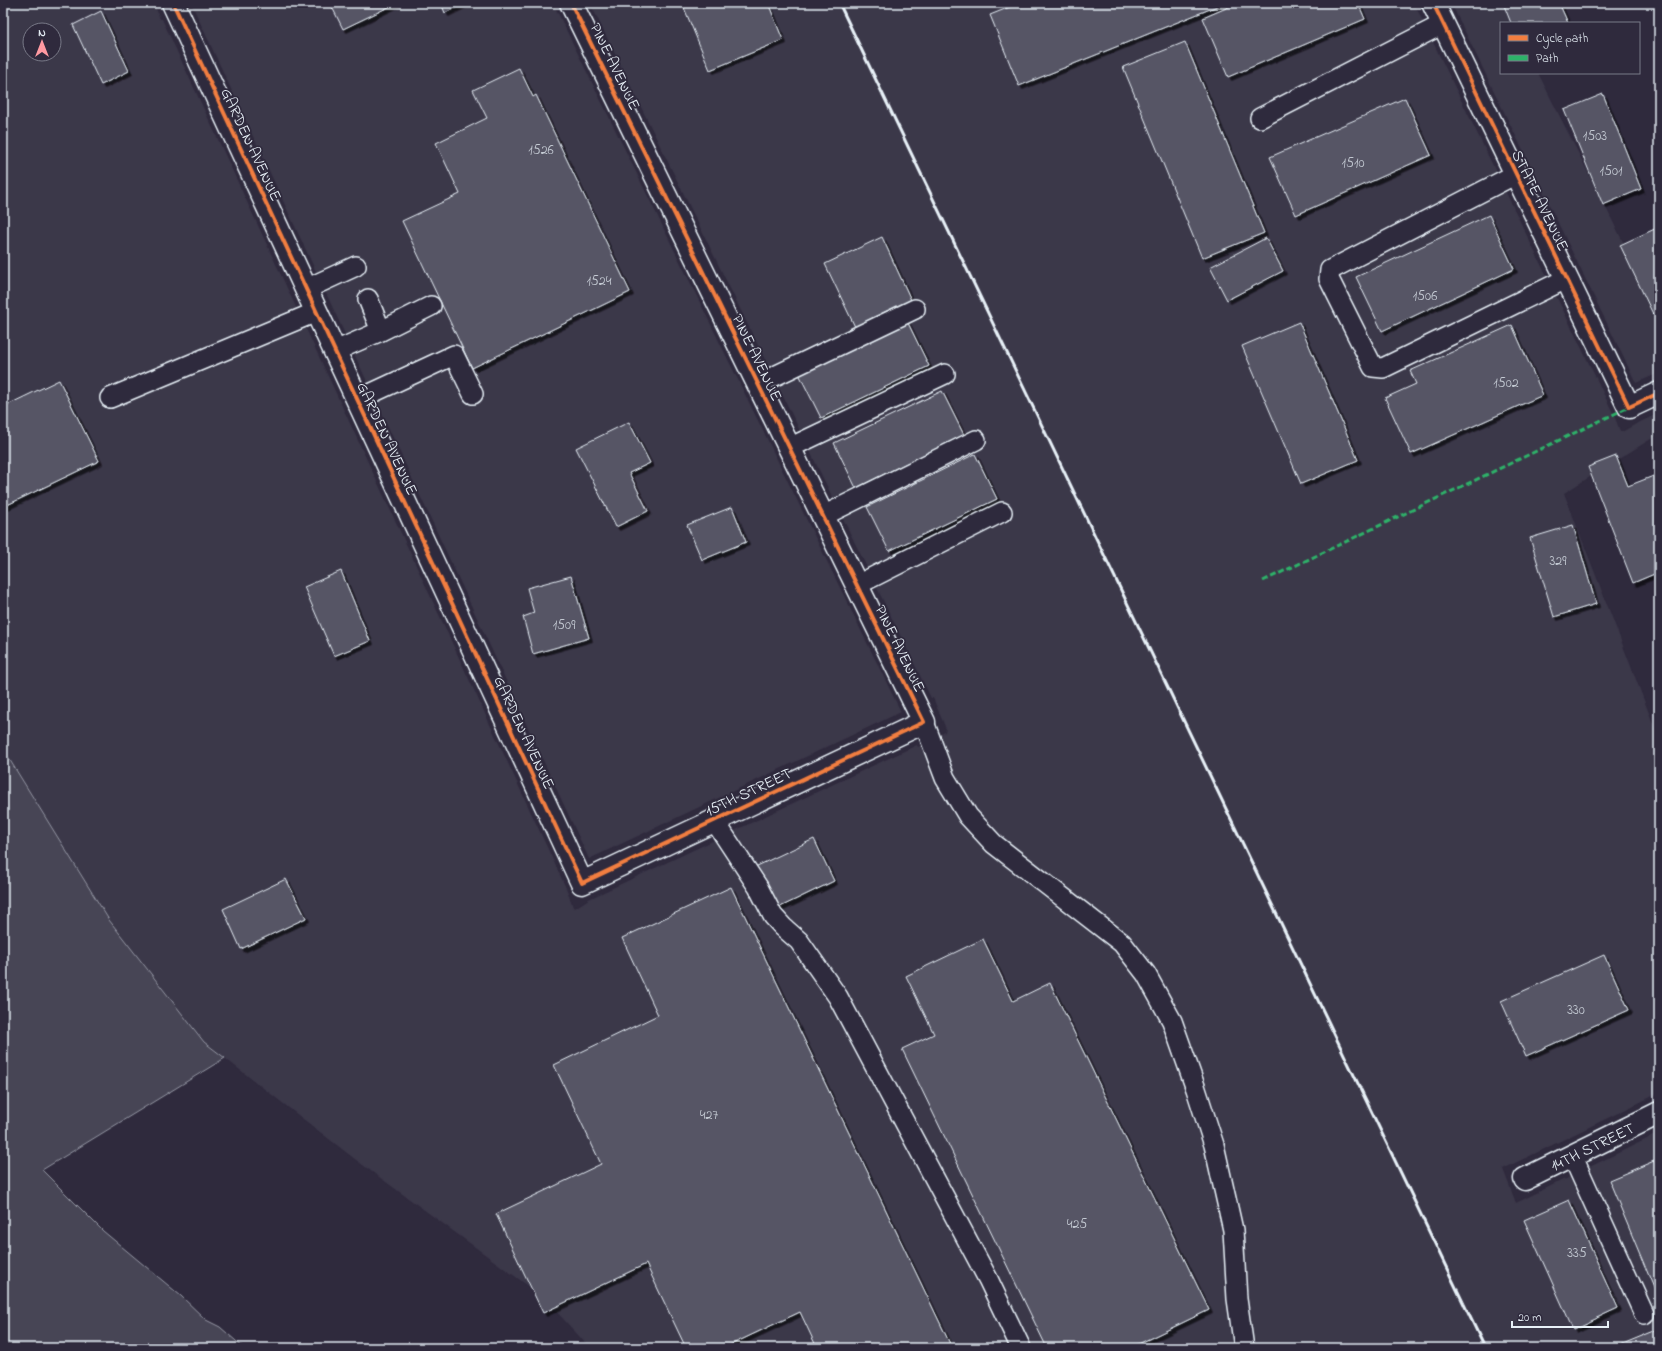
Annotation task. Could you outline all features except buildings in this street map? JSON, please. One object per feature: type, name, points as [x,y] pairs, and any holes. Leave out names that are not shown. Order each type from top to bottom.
[{"type":"street","name":"GARDEN AVENUE","points":[[173,3],[582,883]]},
{"type":"street","name":"PINE AVENUE","points":[[571,3],[924,722]]},
{"type":"street","name":"STATE AVENUE","points":[[1433,3],[1629,407],[1659,393]]},
{"type":"street","name":"15TH STREET","points":[[582,883],[924,722]]},
{"type":"street","name":"14TH STREET","points":[[1525,1179],[1572,1155],[1658,1116]]},
{"type":"lane","points":[[1260,118],[1443,24]]},
{"type":"lane","points":[[1516,174],[1330,270],[1329,279],[1373,367],[1383,368],[1566,279]]},
{"type":"lane","points":[[306,289],[356,266]]},
{"type":"lane","points":[[368,299],[381,331]]},
{"type":"lane","points":[[335,351],[381,331],[431,306]]},
{"type":"lane","points":[[758,384],[915,310]]},
{"type":"lane","points":[[110,398],[316,312]]},
{"type":"lane","points":[[357,400],[454,355],[473,394]]},
{"type":"lane","points":[[789,448],[945,374]]},
{"type":"lane","points":[[823,516],[976,440]]},
{"type":"lane","points":[[857,585],[1002,512]]},
{"type":"lane","points":[[924,722],[944,778],[968,816],[994,844],[1122,943],[1146,974],[1172,1021],[1214,1145],[1233,1230],[1237,1299],[1244,1348]]},
{"type":"lane","points":[[714,820],[758,887],[774,916],[783,927],[799,941],[838,996],[988,1279],[1021,1348]]},
{"type":"lane","points":[[1572,1155],[1644,1314]]},
{"type":"shaded area","points":[[3,3],[154,3],[160,19],[162,19],[567,890],[573,907],[575,908],[589,899],[917,745],[918,747],[945,732],[946,729],[933,698],[931,698],[590,3],[1414,3],[1614,415],[1620,431],[1622,432],[1659,413],[1659,434],[1564,493],[1659,739],[1659,1093],[1503,1169],[1516,1203],[1659,1133],[1659,1348],[590,1348],[542,1296],[360,1163],[204,1042],[109,920],[3,749]]},
{"type":"shaded area","points":[[196,3],[553,3],[901,712],[589,859],[192,5]]},
{"type":"shaded area","points":[[1451,3],[1503,3],[1512,22],[1500,22],[1500,74],[1539,74],[1659,313],[1659,373],[1636,383]]},
{"type":"shaded area","points":[[3,749],[109,920],[204,1042],[225,1058],[42,1170],[103,1231],[181,1296],[206,1320],[220,1327],[244,1348],[3,1348]]},
{"type":"railway","points":[[839,3],[1485,1348]]},
{"type":"marked path","points":[[1263,581],[1629,407]]},
{"type":"cycle path","points":[[173,3],[582,883],[924,722],[571,3]]},
{"type":"cycle path","points":[[1433,3],[1629,407],[1659,393]]}]
